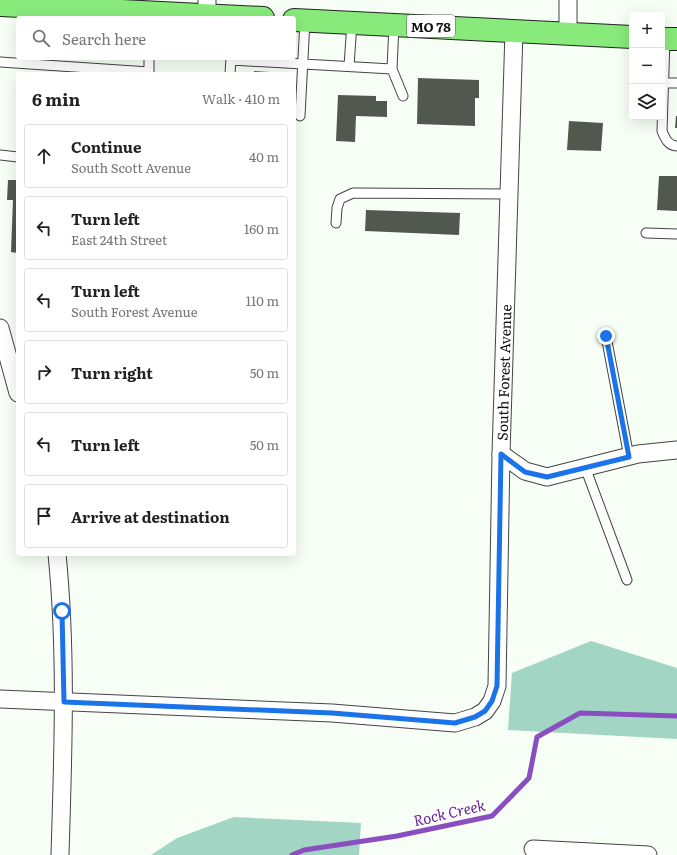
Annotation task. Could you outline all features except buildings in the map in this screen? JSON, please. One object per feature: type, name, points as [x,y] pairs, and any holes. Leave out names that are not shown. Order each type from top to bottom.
[{"type":"main road","points":[[0,5],[151,10],[207,8],[231,16]]},
{"type":"main road","name":"MO 78","points":[[299,20],[629,37]]},
{"type":"street","points":[[568,0],[568,34]]},
{"type":"street","name":"South Forest Avenue","points":[[64,702],[332,713],[455,723],[475,717],[485,711],[492,701],[497,686],[501,454],[514,31]]},
{"type":"street","points":[[0,328],[16,386]]},
{"type":"street","points":[[501,454],[525,472],[547,477],[629,457],[677,450]]},
{"type":"street","points":[[57,556],[62,611],[64,702],[60,855]]},
{"type":"street","points":[[0,699],[64,702]]},
{"type":"street","points":[[533,849],[648,855]]},
{"type":"lane","points":[[299,20],[302,64],[300,116]]},
{"type":"lane","points":[[349,66],[352,23]]},
{"type":"lane","points":[[394,25],[392,69],[403,96]]},
{"type":"lane","points":[[665,65],[668,39]]},
{"type":"lane","points":[[149,60],[149,72]]},
{"type":"lane","points":[[230,72],[231,60]]},
{"type":"lane","points":[[245,60],[392,69]]},
{"type":"lane","points":[[0,62],[135,72]]},
{"type":"lane","points":[[665,83],[677,83]]},
{"type":"lane","points":[[663,84],[662,131],[666,140],[673,146],[677,146]]},
{"type":"lane","points":[[0,156],[16,157]]},
{"type":"lane","points":[[336,223],[337,208],[340,199],[353,193],[509,194]]},
{"type":"lane","points":[[646,233],[677,234]]},
{"type":"lane","points":[[606,336],[629,457]]},
{"type":"lane","points":[[585,467],[627,580]]},
{"type":"green space","points":[[591,641],[677,668],[677,739],[508,730],[512,673]]},
{"type":"green space","points":[[234,817],[361,823],[359,855],[151,855],[177,838]]},
{"type":"waterway","name":"Rock Creek","points":[[292,855],[304,850],[397,836],[492,816],[529,778],[537,737],[580,713],[677,716]]},
{"type":"route","points":[[62,611],[64,702],[332,713],[455,723],[475,717],[485,711],[492,701],[497,686],[501,454],[525,472],[547,477],[629,457],[606,336]]}]
